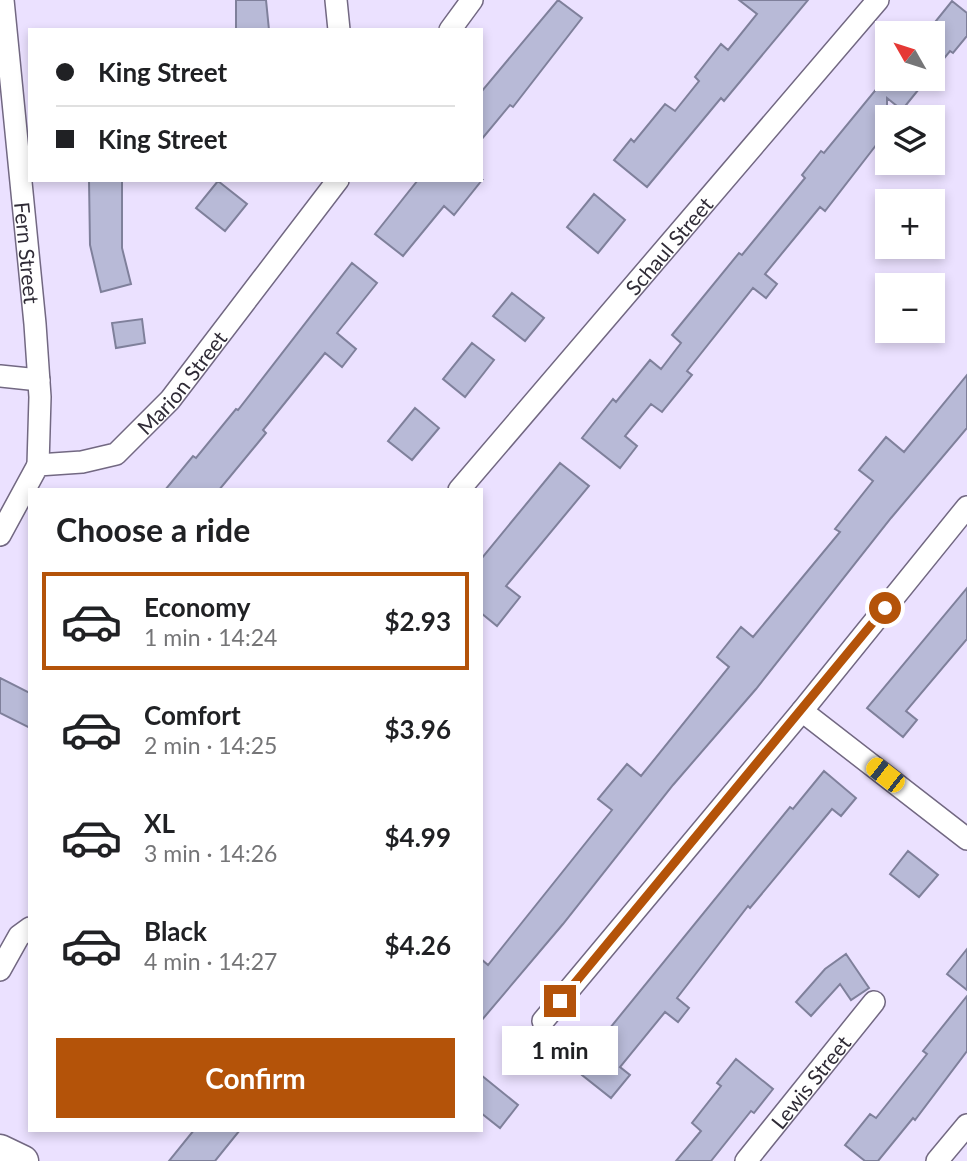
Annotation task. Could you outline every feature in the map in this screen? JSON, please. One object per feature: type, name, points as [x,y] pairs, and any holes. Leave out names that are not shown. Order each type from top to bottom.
[{"type":"street","name":"Fern Street","points":[[3,0],[39,380],[38,465]]},
{"type":"street","points":[[336,0],[339,28]]},
{"type":"street","points":[[451,28],[472,0]]},
{"type":"street","name":"Schaul Street","points":[[461,488],[878,0]]},
{"type":"street","name":"Marion Street","points":[[38,465],[82,462],[116,454],[170,400],[336,182]]},
{"type":"street","points":[[0,376],[39,380]]},
{"type":"street","points":[[0,535],[38,465]]},
{"type":"street","points":[[543,1021],[967,507]]},
{"type":"street","points":[[802,710],[967,839]]},
{"type":"street","points":[[0,970],[19,936],[28,929]]},
{"type":"street","name":"Lewis Street","points":[[746,1161],[874,1002]]},
{"type":"street","points":[[937,1161],[967,1125]]},
{"type":"street","points":[[0,1150],[23,1161]]},
{"type":"building","points":[[236,0],[266,0],[269,28],[236,28]]},
{"type":"building","points":[[558,0],[582,18],[513,107],[510,105],[483,138],[483,90]]},
{"type":"building","points":[[739,0],[808,0],[724,101],[721,98],[647,187],[614,160],[631,139],[634,142],[665,104],[675,111],[699,81],[695,77],[721,44],[728,50],[757,14]]},
{"type":"building","points":[[952,1],[967,13],[967,36],[953,53],[950,51],[945,57],[945,21],[936,21]]},
{"type":"building","points":[[875,91],[917,91],[906,105],[896,105],[887,98],[887,105],[875,105],[875,146],[825,211],[820,207],[765,274],[777,284],[766,298],[753,288],[687,371],[692,375],[662,412],[651,404],[625,436],[637,446],[620,468],[582,438],[613,399],[616,402],[650,360],[661,369],[681,343],[672,335],[805,178],[802,175],[821,151],[824,153]]},
{"type":"building","points":[[89,182],[122,182],[122,248],[131,284],[101,292],[90,245]]},
{"type":"building","points":[[217,182],[247,204],[225,231],[196,208]]},
{"type":"building","points":[[416,182],[480,182],[454,215],[444,206],[403,256],[375,234]]},
{"type":"building","points":[[594,194],[625,220],[598,253],[567,227]]},
{"type":"building","points":[[352,263],[377,283],[337,333],[356,349],[342,367],[325,353],[263,430],[266,433],[221,488],[167,488],[193,456],[196,458],[236,409],[238,410]]},
{"type":"building","points":[[512,293],[544,318],[525,341],[493,316]]},
{"type":"building","points":[[142,319],[145,343],[116,348],[112,323]]},
{"type":"building","points":[[472,343],[494,360],[465,397],[443,379]]},
{"type":"building","points":[[967,375],[967,428],[891,518],[756,689],[673,785],[563,924],[483,1019],[483,961],[488,965],[612,810],[598,799],[627,764],[641,776],[729,667],[717,657],[741,627],[753,637],[840,532],[835,529],[873,481],[859,470],[886,437],[904,452]]},
{"type":"building","points":[[415,408],[439,428],[412,460],[388,441]]},
{"type":"building","points":[[560,463],[589,486],[506,586],[520,597],[497,626],[483,615],[483,557]]},
{"type":"building","points":[[967,588],[967,639],[906,711],[917,720],[903,737],[867,708]]},
{"type":"building","points":[[0,678],[28,692],[28,727],[0,713]]},
{"type":"building","points":[[824,771],[856,798],[841,816],[832,809],[750,908],[748,906],[677,998],[689,1008],[678,1022],[665,1012],[620,1067],[630,1075],[611,1098],[582,1075],[607,1044],[601,1039],[790,807],[793,809]]},
{"type":"building","points":[[908,851],[938,875],[919,897],[890,874]]},
{"type":"building","points":[[967,949],[967,990],[947,974]]},
{"type":"building","points":[[846,954],[869,988],[851,1000],[840,984],[811,1016],[796,1002],[825,969]]},
{"type":"building","points":[[967,996],[967,1051],[915,1120],[913,1118],[878,1161],[865,1161],[845,1145],[870,1114],[876,1118],[927,1054],[923,1051]]},
{"type":"building","points":[[736,1059],[773,1089],[754,1113],[751,1111],[711,1161],[676,1161],[701,1131],[692,1123],[721,1086],[717,1083]]},
{"type":"building","points":[[483,1077],[518,1105],[500,1128],[483,1115]]},
{"type":"building","points":[[192,1132],[238,1132],[215,1161],[169,1161]]},
{"type":"route","points":[[560,1001],[885,608]]}]
